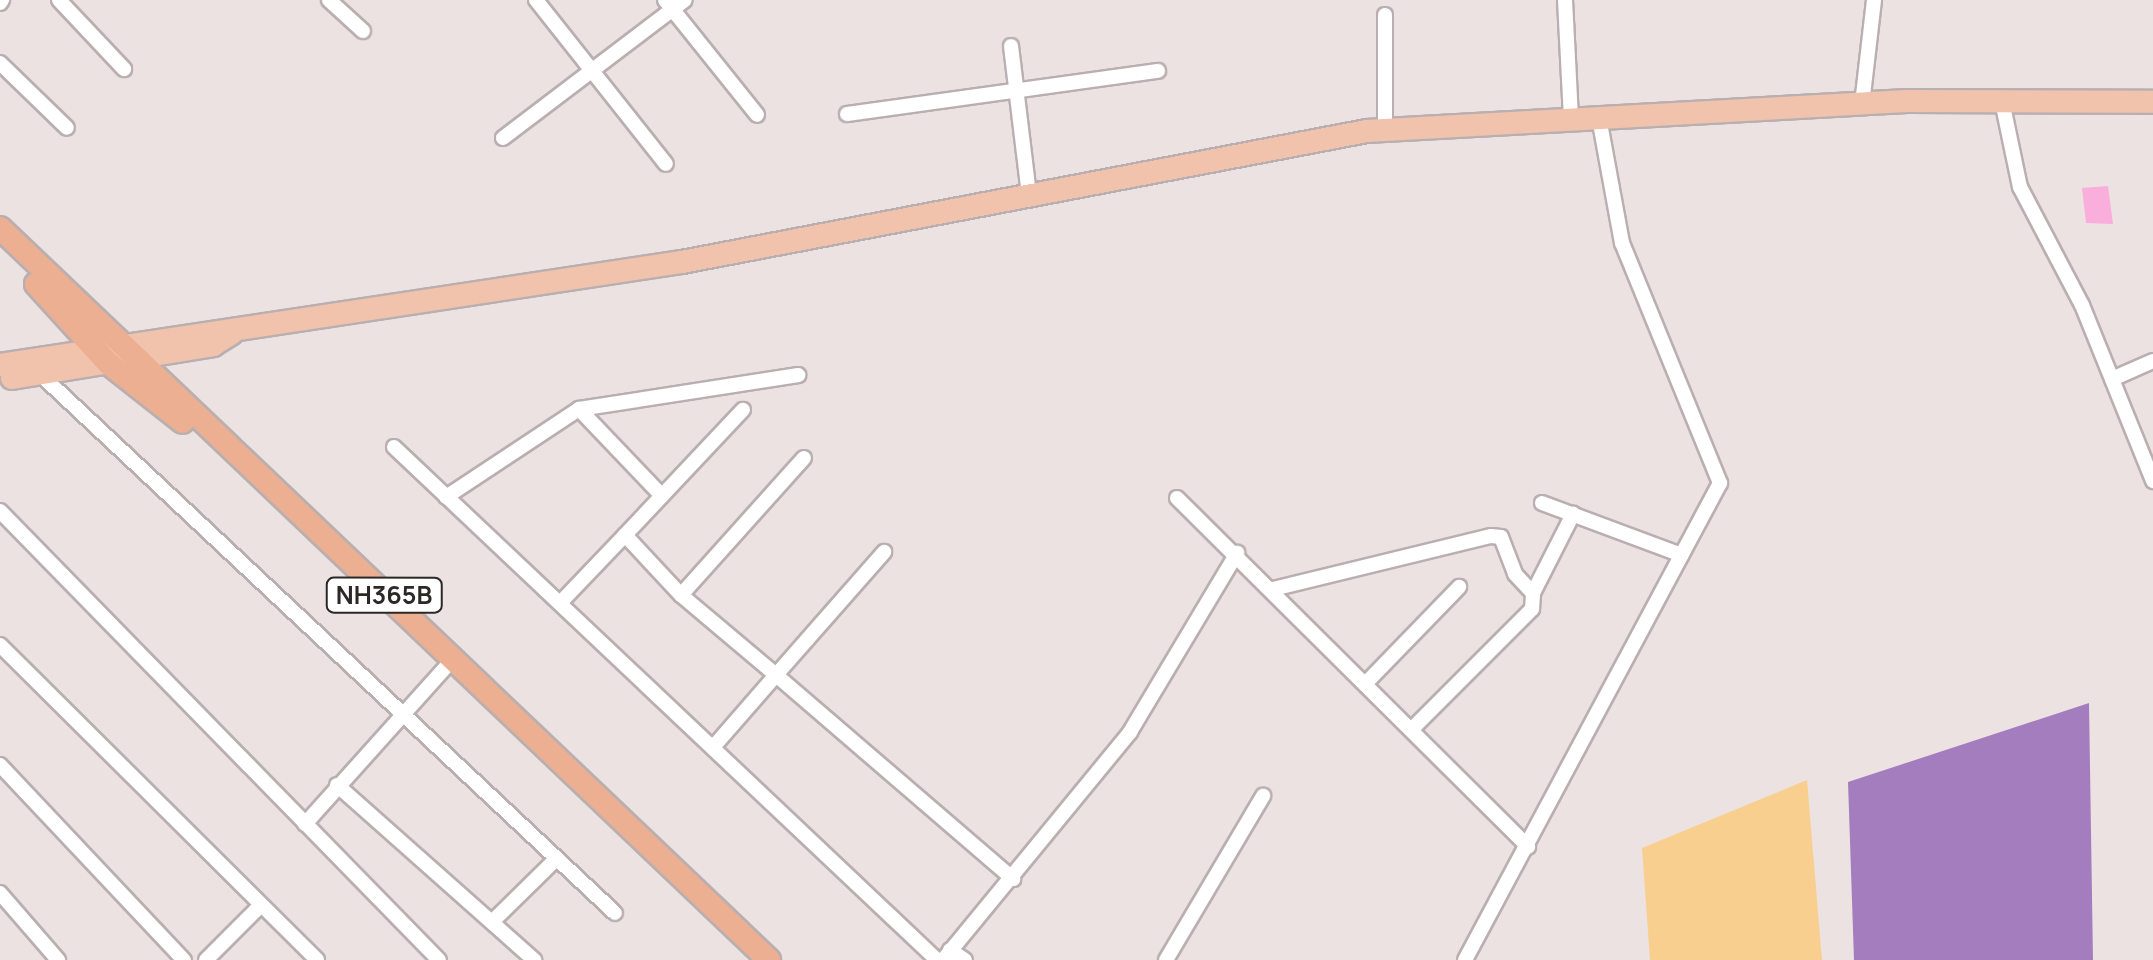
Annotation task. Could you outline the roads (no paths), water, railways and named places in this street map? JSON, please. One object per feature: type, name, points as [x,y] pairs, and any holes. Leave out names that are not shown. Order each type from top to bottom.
[{"type":"highway","name":"NH365B","points":[[0,228],[181,421],[753,960]]},
{"type":"highway","name":"NH365B","points":[[0,250],[769,960]]},
{"type":"main road","points":[[0,380],[40,374],[202,329],[232,334],[720,255],[1386,130],[1862,104],[2153,102]]},
{"type":"main road","points":[[0,365],[114,352]]},
{"type":"street","points":[[59,0],[124,69]]},
{"type":"street","points":[[329,0],[363,31]]},
{"type":"street","points":[[536,0],[599,71],[666,164]]},
{"type":"street","points":[[1565,0],[1571,120]]},
{"type":"street","points":[[1862,104],[1874,0]]},
{"type":"street","points":[[503,138],[599,71],[675,3],[757,115]]},
{"type":"street","points":[[1385,16],[1386,130]]},
{"type":"street","points":[[1011,46],[1029,194]]},
{"type":"street","points":[[0,63],[66,128]]},
{"type":"street","points":[[847,114],[1158,70]]},
{"type":"street","points":[[2002,101],[2020,187],[2112,379],[2153,481]]},
{"type":"street","points":[[1465,960],[1720,482],[1622,243],[1598,118]]},
{"type":"street","points":[[2112,379],[2153,361]]},
{"type":"street","points":[[40,374],[553,862],[615,912]]},
{"type":"street","points":[[446,497],[579,409],[798,375]]},
{"type":"street","points":[[579,409],[662,496]]},
{"type":"street","points":[[561,602],[743,410]]},
{"type":"street","points":[[394,447],[943,956],[966,960]]},
{"type":"street","points":[[680,595],[804,458]]},
{"type":"street","points":[[1176,498],[1237,553],[1528,847]]},
{"type":"street","points":[[1542,503],[1682,555]]},
{"type":"street","points":[[0,511],[438,960]]},
{"type":"street","points":[[1412,729],[1532,609],[1533,593],[1572,514]]},
{"type":"street","points":[[625,535],[680,595],[1013,879]]},
{"type":"street","points":[[1272,588],[1491,536],[1501,537],[1515,574],[1533,593]]},
{"type":"street","points":[[715,746],[884,552]]},
{"type":"street","points":[[943,956],[1013,879],[1130,732],[1237,553]]},
{"type":"street","points":[[1366,683],[1459,587]]},
{"type":"street","points":[[0,646],[317,960]]},
{"type":"street","points":[[306,824],[397,713],[445,668]]},
{"type":"street","points":[[0,765],[184,960]]},
{"type":"street","points":[[337,786],[495,919],[534,960]]},
{"type":"street","points":[[1166,960],[1262,796]]},
{"type":"street","points":[[495,919],[553,862]]},
{"type":"street","points":[[0,892],[58,960]]},
{"type":"street","points":[[206,960],[260,906]]}]
